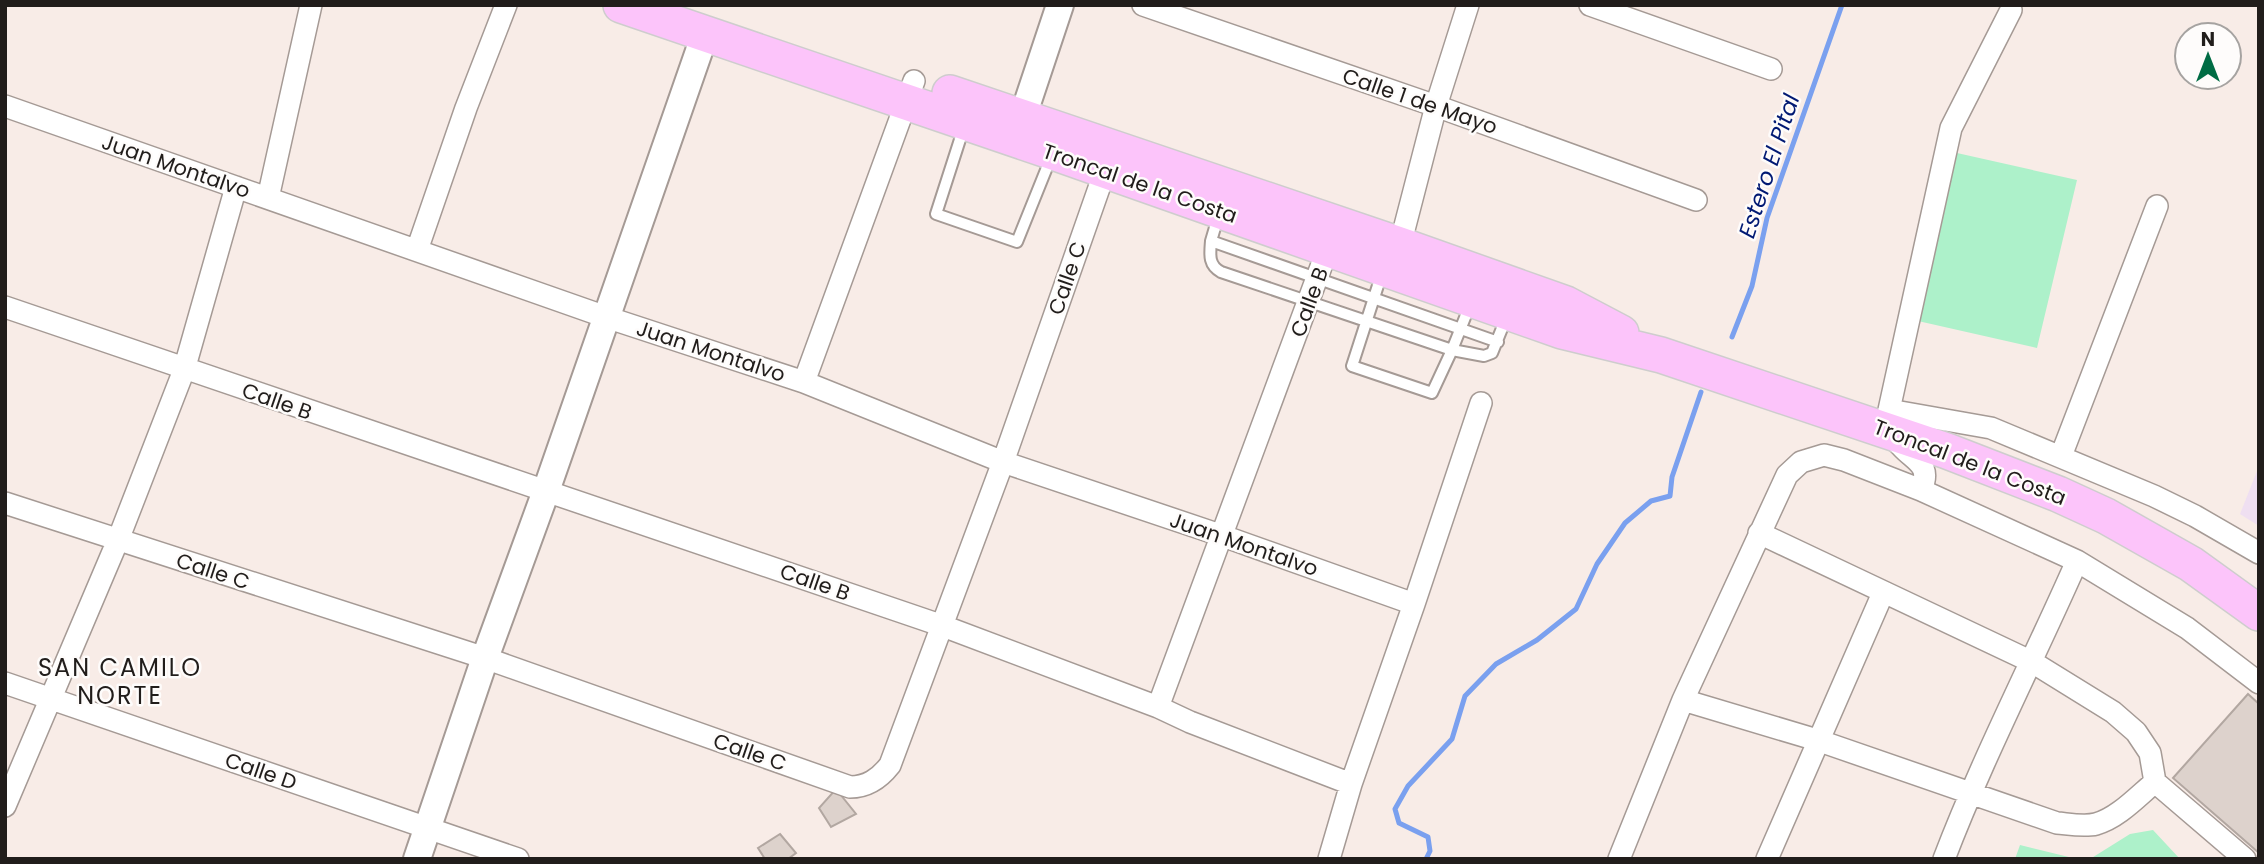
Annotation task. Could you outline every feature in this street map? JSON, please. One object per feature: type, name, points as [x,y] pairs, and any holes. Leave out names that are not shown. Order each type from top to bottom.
[{"type":"highway","name":"Troncal de la Costa","points":[[621,5],[700,19],[969,112],[1053,152],[1105,171],[1215,226],[1323,264],[1386,270],[1566,304],[1661,355]]},
{"type":"highway","name":"Troncal de la Costa","points":[[969,112],[1023,116],[1386,270],[1466,315],[1503,327],[1582,336],[1661,355],[1776,395],[1888,419],[2106,516],[2191,564],[2259,613]]},
{"type":"street","points":[[268,198],[311,5]]},
{"type":"street","points":[[417,250],[466,108],[506,5]]},
{"type":"street","points":[[1023,116],[1060,5]]},
{"type":"street","name":"Calle 1 de Mayo","points":[[1143,5],[1436,106],[1696,200]]},
{"type":"street","points":[[1386,270],[1468,5]]},
{"type":"street","points":[[1590,5],[1771,69]]},
{"type":"street","points":[[1921,490],[1925,474],[1922,465],[1904,449],[1888,419],[1951,128],[2011,10]]},
{"type":"street","points":[[417,859],[606,317],[700,19]]},
{"type":"street","points":[[804,382],[911,92]]},
{"type":"street","name":"Juan Montalvo","points":[[5,106],[606,317],[804,382],[1003,462],[1414,604]]},
{"type":"street","name":"Calle C","points":[[5,503],[485,658],[836,783],[856,787],[876,780],[890,765],[1003,462],[1105,171]]},
{"type":"street","points":[[5,806],[118,540],[184,370],[236,187]]},
{"type":"street","points":[[2061,456],[2157,206]]},
{"type":"street","name":"Calle B","points":[[5,307],[943,626],[1158,707],[1323,264]]},
{"type":"street","points":[[1329,859],[1351,784],[1481,403]]},
{"type":"street","points":[[1888,419],[1981,425],[2061,456],[2195,516],[2259,553]]},
{"type":"street","points":[[1619,859],[1683,700],[1787,475],[1801,462],[1824,455],[1921,490],[2077,561],[2187,628],[2259,683]]},
{"type":"street","points":[[1759,533],[2032,662],[2113,712],[2136,732],[2150,753],[2155,782],[2245,859]]},
{"type":"street","points":[[1944,859],[1969,794],[2077,561]]},
{"type":"street","points":[[1767,859],[1817,740],[1884,593]]},
{"type":"street","name":"Calle D","points":[[5,683],[518,859]]},
{"type":"street","points":[[1683,700],[1817,740],[2057,823],[2096,824],[2114,814],[2155,782]]},
{"type":"street","points":[[1158,707],[1351,784]]},
{"type":"lane","points":[[969,112],[936,214],[1017,242],[1053,152]]},
{"type":"lane","points":[[1215,226],[1210,258],[1216,269],[1309,303],[1452,351],[1484,356],[1492,353],[1503,327]]},
{"type":"lane","points":[[1386,270],[1352,366],[1432,393],[1466,315]]},
{"type":"shaded area","points":[[2259,466],[2259,526],[2240,514]]},
{"type":"green space","points":[[1957,153],[2077,180],[2037,348],[1918,321]]},
{"type":"green space","points":[[2153,830],[2180,859],[2090,859],[2130,834]]},
{"type":"green space","points":[[2020,845],[2077,859],[2015,859]]},
{"type":"building","points":[[2248,694],[2259,704],[2259,853],[2173,778]]},
{"type":"building","points":[[836,789],[856,814],[831,827],[819,808]]},
{"type":"building","points":[[780,834],[796,853],[788,859],[765,859],[758,848]]},
{"type":"waterway","name":"Estero El Pital","points":[[1732,337],[1752,286],[1767,218],[1842,5]]},
{"type":"waterway","name":"Estero El Pital","points":[[1426,859],[1430,851],[1428,837],[1399,823],[1395,809],[1408,786],[1452,739],[1465,696],[1496,664],[1537,640],[1576,609],[1597,564],[1625,523],[1651,501],[1670,496],[1672,477],[1701,392]]},
{"type":"district","name":"SAN CAMILO NORTE","points":[[120,681]]}]
